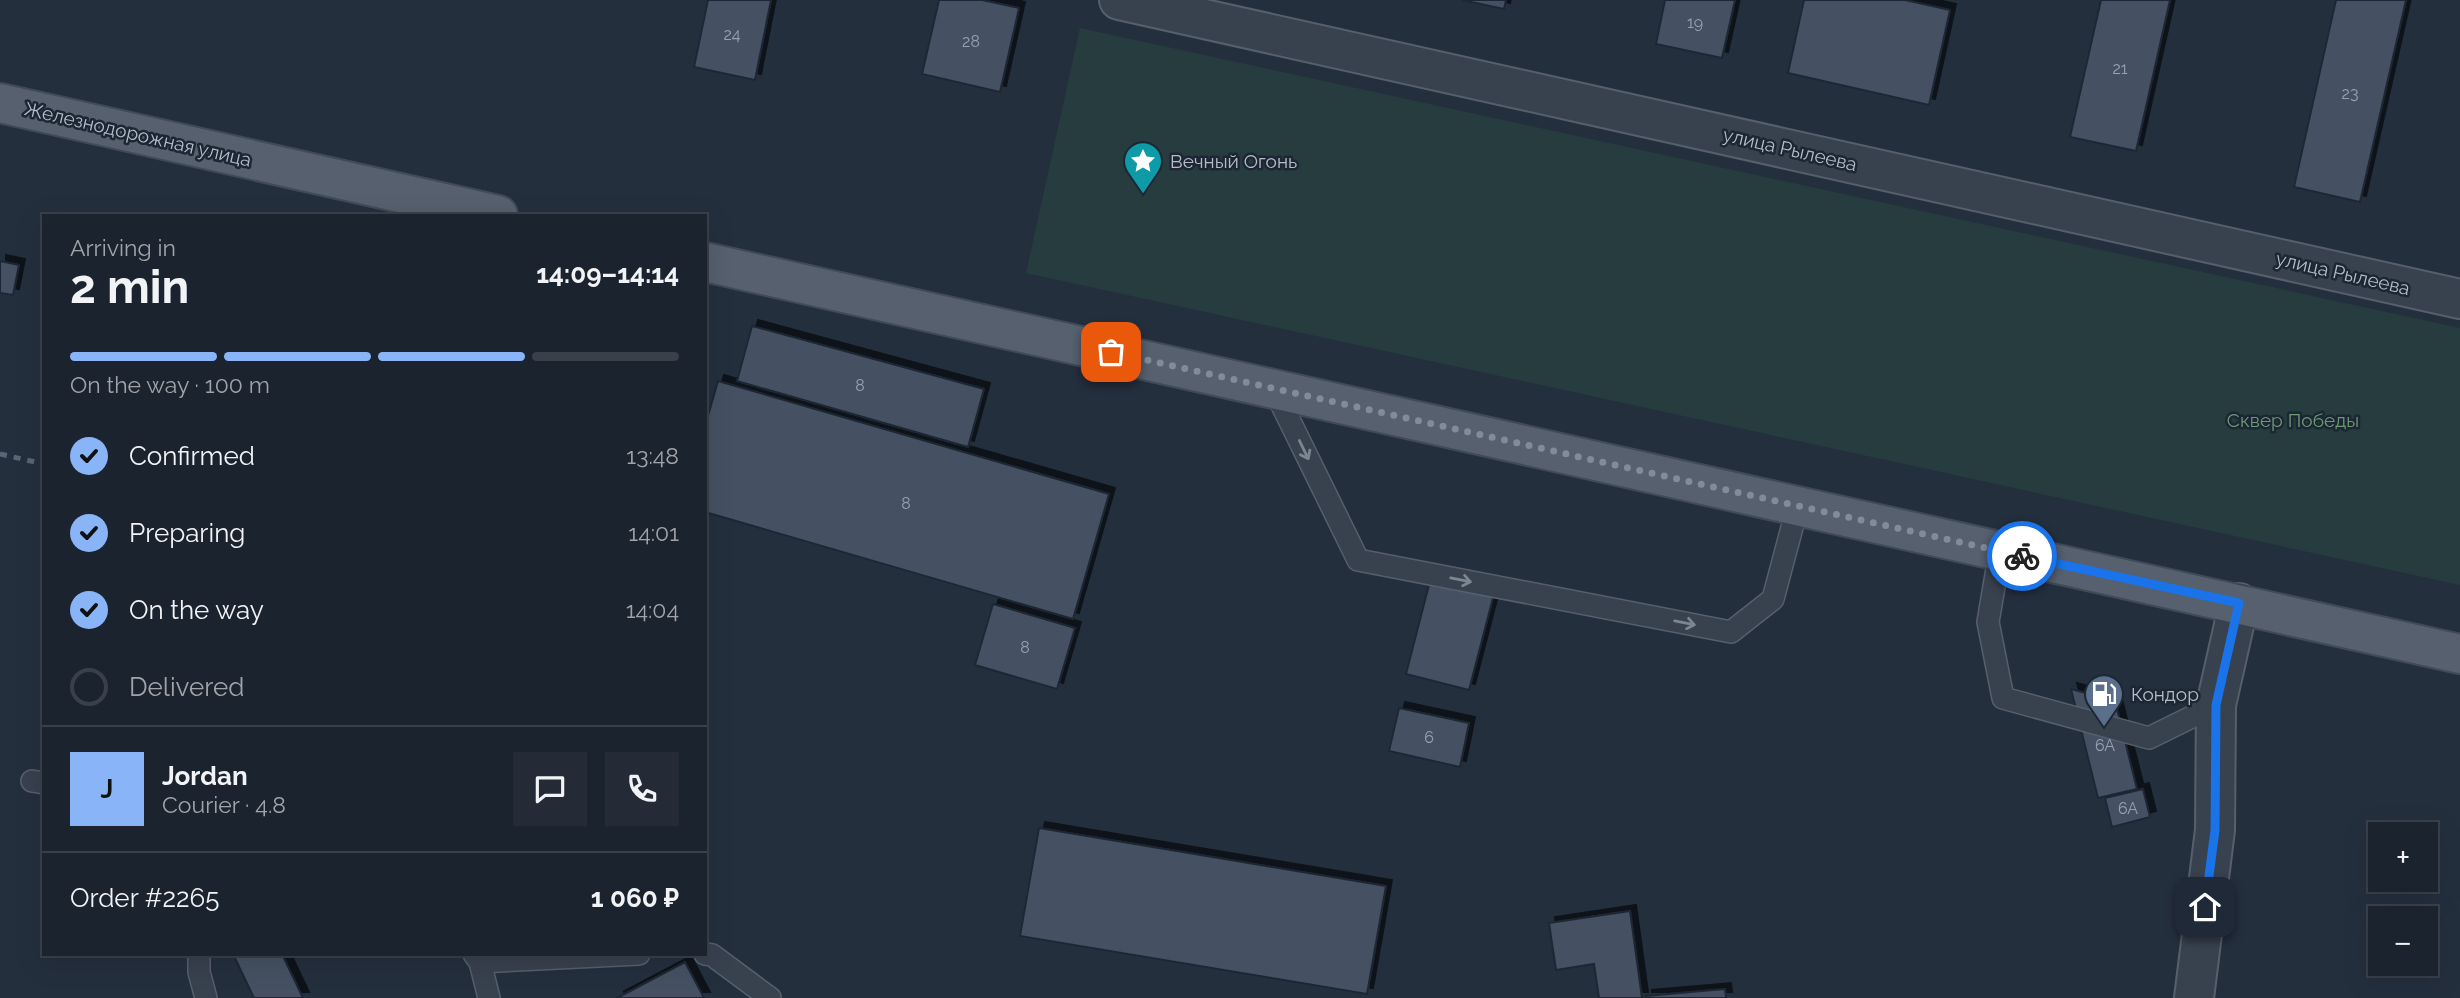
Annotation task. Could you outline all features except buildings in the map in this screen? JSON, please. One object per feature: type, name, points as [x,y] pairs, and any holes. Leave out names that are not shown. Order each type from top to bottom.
[{"type":"main road","name":"Железнодорожная улица","points":[[0,103],[493,214]]},
{"type":"main road","points":[[707,261],[2460,654]]},
{"type":"street","name":"улица Рылеева","points":[[1119,0],[2460,299]]},
{"type":"street","points":[[2194,998],[2215,830],[2216,705],[2239,603]]},
{"type":"lane","points":[[1274,389],[1358,560],[1731,632],[1773,599],[1798,505]]},
{"type":"lane","points":[[2000,551],[1988,622],[2003,698],[2149,738],[2216,705]]},
{"type":"lane","points":[[707,955],[770,998]]},
{"type":"lane","points":[[199,956],[206,998]]},
{"type":"lane","points":[[489,998],[477,958],[558,956]]},
{"type":"green space","name":"Сквер Победы","points":[[1080,28],[2460,328],[2460,585],[1026,273]]},
{"type":"railway","points":[[0,454],[42,464]]},
{"type":"way so far","points":[[1111,352],[2022,556]]},
{"type":"place","name":"Вечный Огонь","points":[[1143,195]]},
{"type":"place","name":"Кондор","points":[[2104,728]]},
{"type":"route","points":[[2022,556],[2239,603],[2216,705],[2215,830],[2205,907]]}]
